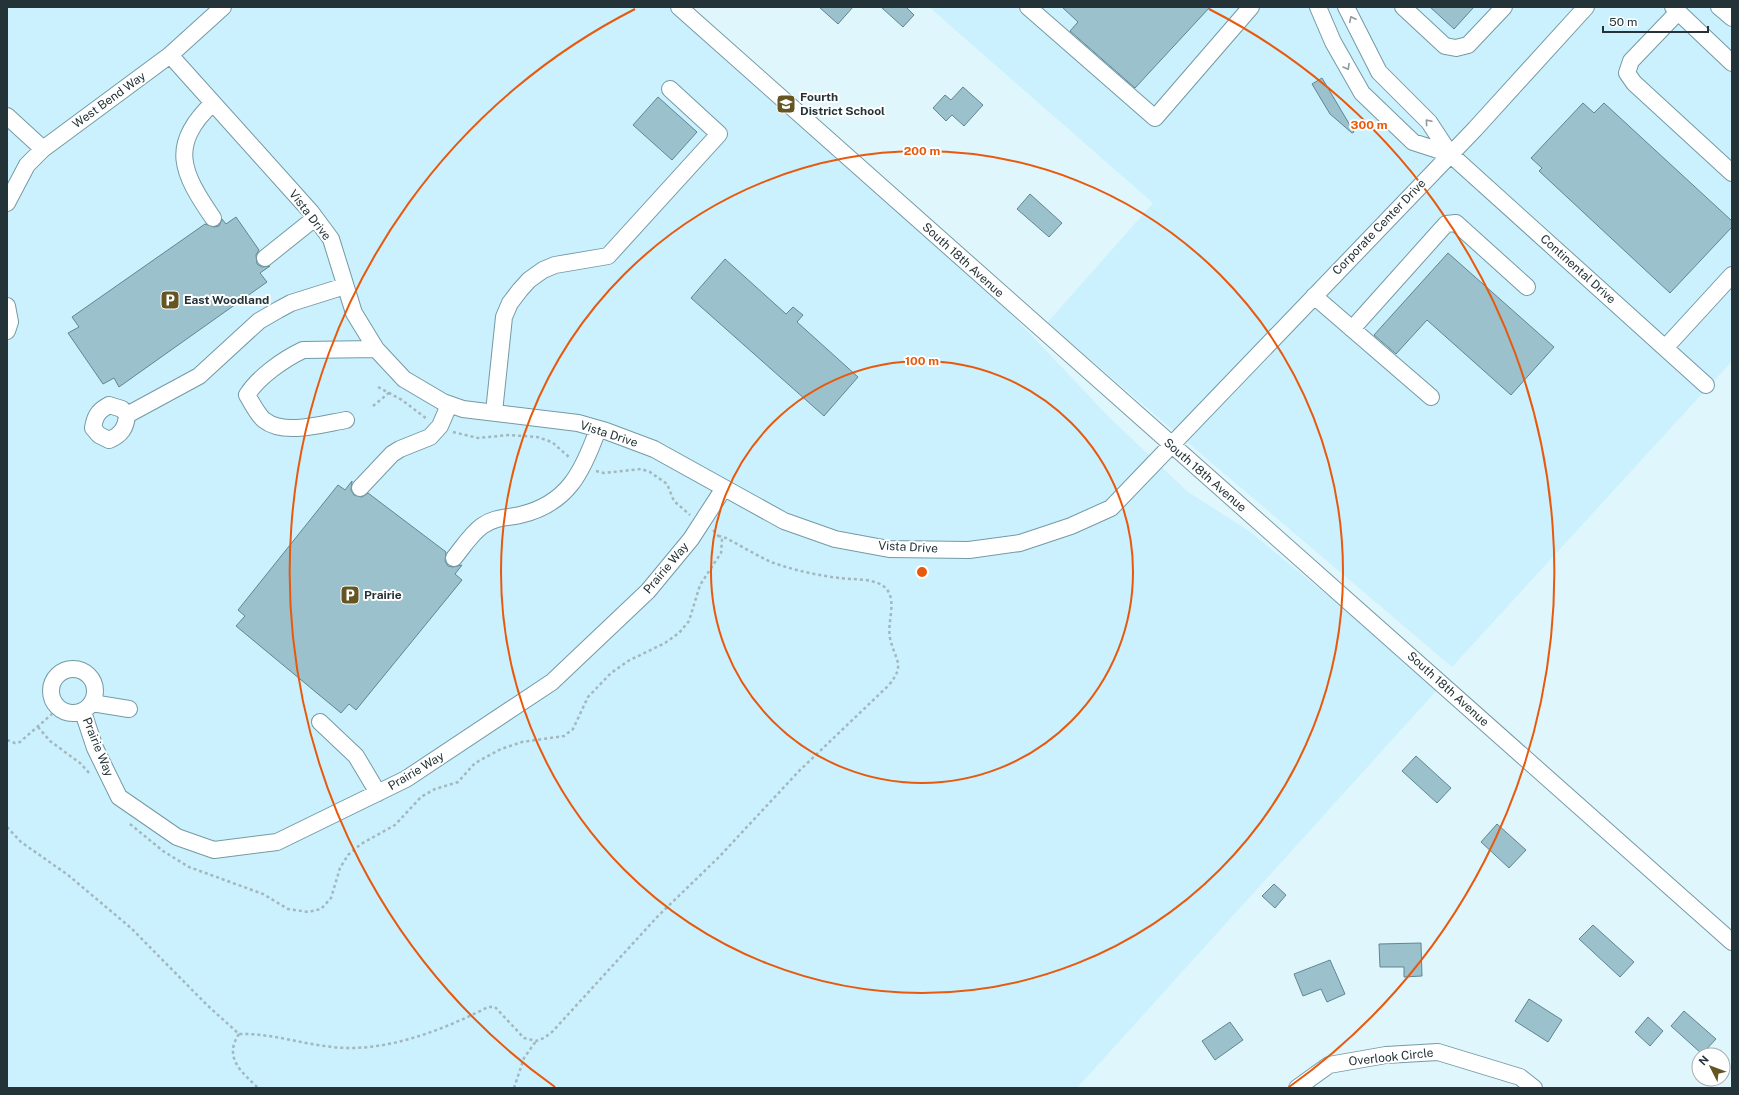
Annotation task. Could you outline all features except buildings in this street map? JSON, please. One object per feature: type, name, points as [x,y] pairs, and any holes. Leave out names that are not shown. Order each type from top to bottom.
[{"type":"street","name":"West Bend Way","points":[[7,203],[27,165],[43,149],[170,55],[223,7]]},
{"type":"street","name":"South 18th Avenue","points":[[679,7],[1732,942]]},
{"type":"street","points":[[1028,7],[1155,118],[1251,7]]},
{"type":"street","name":"Continental Drive","points":[[1318,7],[1333,42],[1362,92],[1413,142],[1450,154]]},
{"type":"street","name":"Continental Drive","points":[[1346,7],[1379,72],[1429,122],[1450,154],[1706,385]]},
{"type":"street","points":[[1403,7],[1445,46],[1456,48],[1468,45],[1504,7]]},
{"type":"street","points":[[1720,7],[1732,18]]},
{"type":"street","name":"Corporate Center Drive","points":[[1171,445],[1450,154],[1580,9]]},
{"type":"street","points":[[1732,63],[1675,9],[1631,61],[1628,73],[1634,83],[1732,173]]},
{"type":"street","name":"Vista Drive","points":[[170,55],[315,218],[330,239],[354,313],[376,349],[404,378],[442,402],[463,408],[554,419],[598,429],[654,449],[784,521],[835,539],[889,549],[969,550],[1020,543],[1071,526],[1111,508],[1171,445]]},
{"type":"street","points":[[494,412],[504,317],[510,303],[520,290],[529,280],[543,270],[555,265],[608,256],[719,134],[670,90]]},
{"type":"street","points":[[213,103],[192,126],[185,145],[185,155],[190,182],[214,218]]},
{"type":"street","points":[[7,116],[43,149]]},
{"type":"street","points":[[264,258],[284,244],[315,218]]},
{"type":"street","points":[[1352,329],[1446,224],[1456,223],[1528,288]]},
{"type":"street","points":[[1665,348],[1732,275]]},
{"type":"street","points":[[127,415],[199,376],[242,335],[272,313],[291,303],[345,286]]},
{"type":"street","points":[[1314,296],[1431,398]]},
{"type":"street","points":[[7,306],[10,322],[7,331]]},
{"type":"street","points":[[346,420],[294,429],[276,425],[265,421],[254,408],[247,395],[255,383],[293,354],[303,350],[376,349]]},
{"type":"street","points":[[360,488],[392,454],[400,449],[430,437],[440,426],[449,404]]},
{"type":"street","points":[[454,558],[474,533],[483,526],[495,519],[520,515],[537,509],[558,497],[574,482],[583,466],[598,429]]},
{"type":"street","name":"Prairie Way","points":[[129,709],[88,707],[96,748],[119,796],[177,837],[214,850],[277,842],[406,780],[552,682],[648,591],[691,539],[724,488]]},
{"type":"street","points":[[320,722],[356,756],[378,793]]},
{"type":"street","name":"Overlook Circle","points":[[1297,1088],[1329,1065],[1386,1055],[1438,1052],[1520,1077],[1534,1088]]},
{"type":"path","points":[[127,821],[163,851],[189,867],[263,894],[288,909],[308,912],[320,909],[331,898],[340,868],[348,855],[361,844],[395,825],[421,796],[434,789],[458,782],[475,763],[501,749],[522,742],[564,736],[573,728],[588,697],[611,673],[628,661],[665,643],[679,633],[689,621],[700,585],[721,553],[723,543],[719,536],[702,522],[680,509],[674,501],[667,484],[650,472],[635,469],[598,473],[568,457],[556,445],[546,439],[515,436],[478,438],[460,434],[440,426],[390,392],[378,387]]},
{"type":"path","points":[[373,406],[390,392]]},
{"type":"path","points":[[514,1088],[524,1058],[536,1041],[544,1038],[552,1032],[658,916],[719,857],[799,771],[889,685],[899,672],[889,630],[891,602],[887,589],[882,585],[865,581],[820,575],[783,566],[719,536]]},
{"type":"path","points":[[7,740],[20,742],[52,714]]},
{"type":"path","points":[[38,727],[50,741],[80,763],[94,779]]},
{"type":"path","points":[[7,827],[22,842],[68,876],[131,928],[207,1005],[239,1034],[265,1034],[335,1048],[368,1046],[415,1036],[488,1007],[495,1007],[524,1038],[536,1041]]},
{"type":"path","points":[[239,1034],[233,1043],[232,1054],[238,1067],[258,1088]]},
{"type":"shaded area","points":[[7,7],[669,7],[995,297],[1109,417],[1188,492],[1249,531],[1388,645],[1437,690],[1077,1088],[7,1088]]},
{"type":"shaded area","points":[[929,7],[1732,7],[1732,361],[1452,667],[1047,323],[1153,203]]},
{"type":"place","name":"Fourth District School","points":[[786,104]]},
{"type":"place","name":"East Woodland","points":[[170,300]]},
{"type":"place","name":"Prairie","points":[[350,595]]}]
